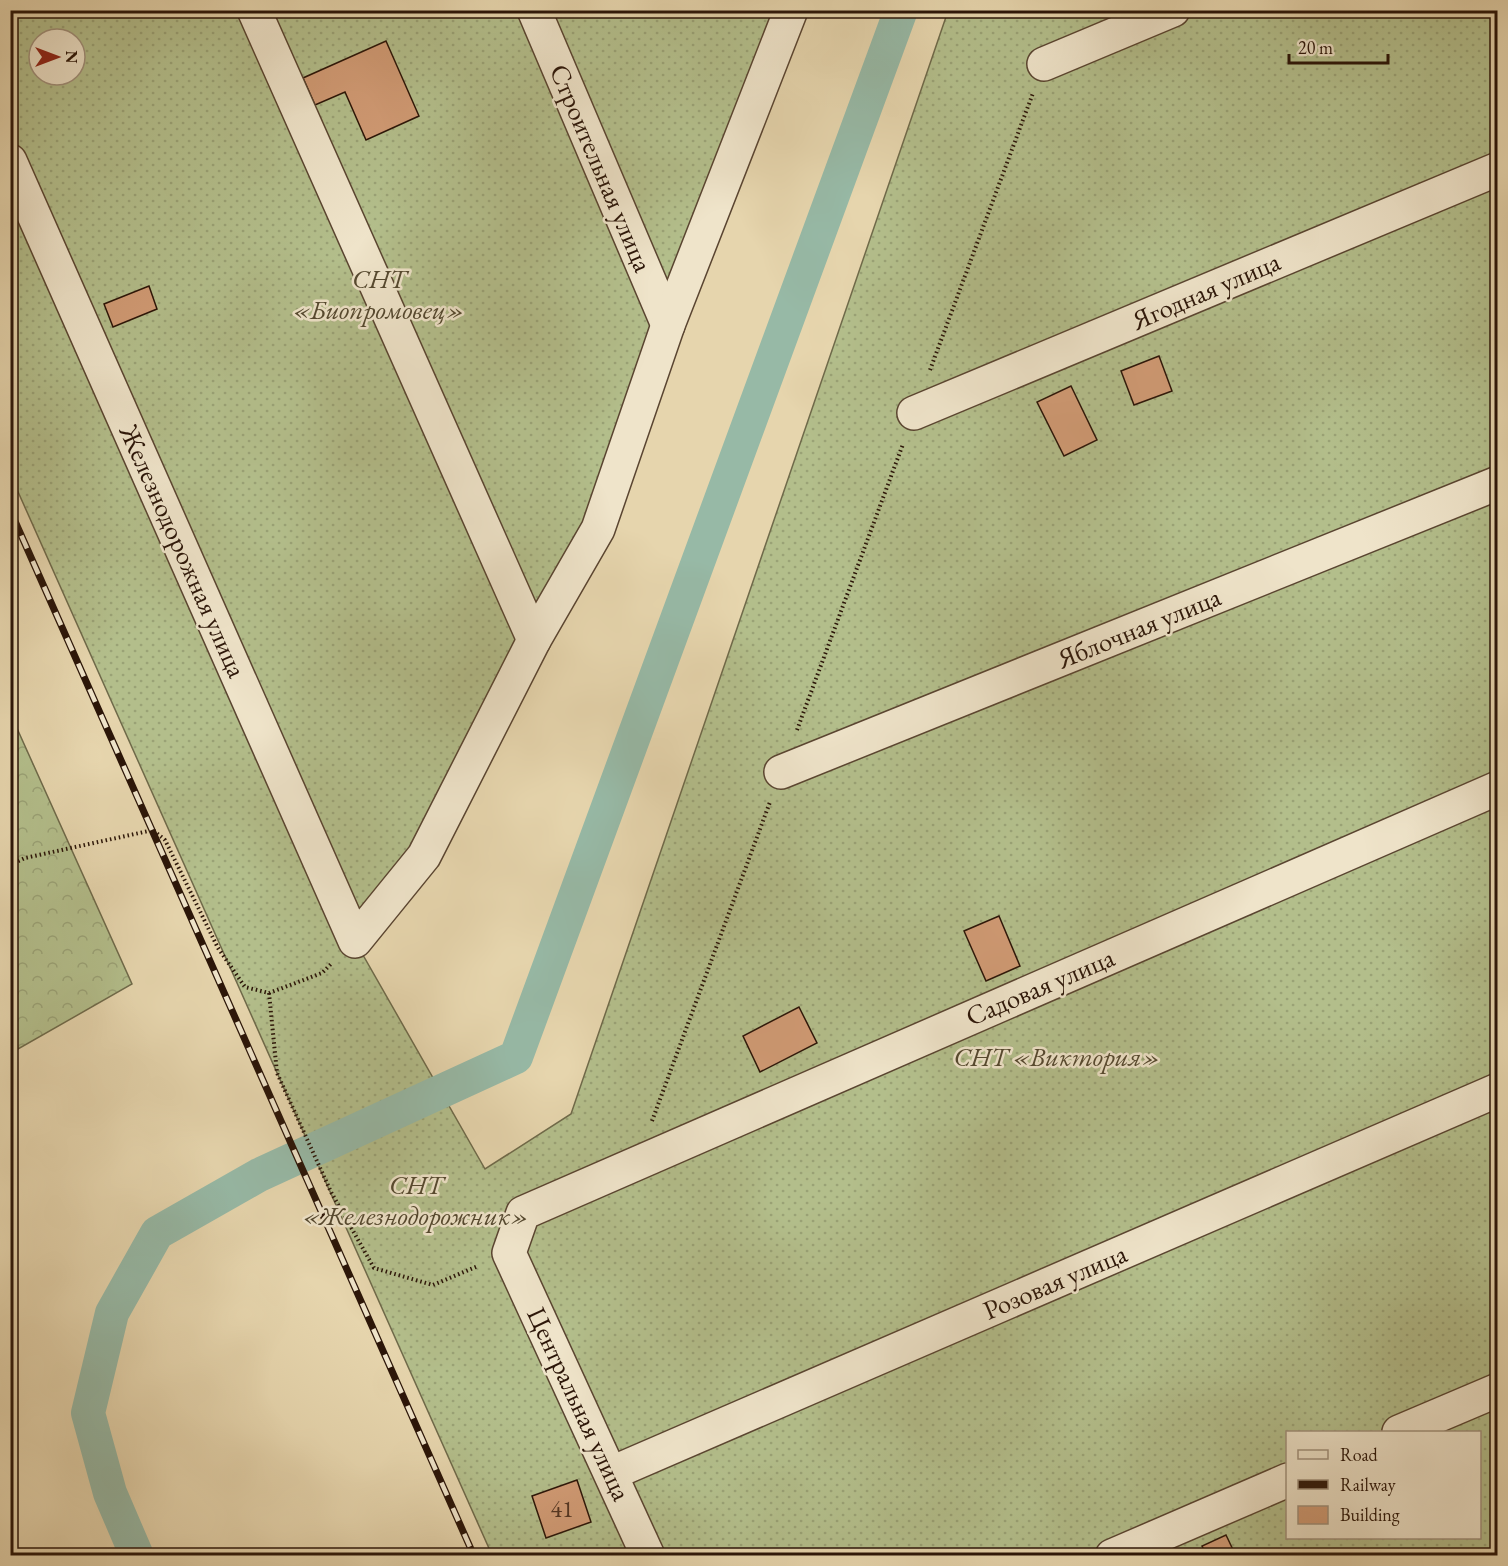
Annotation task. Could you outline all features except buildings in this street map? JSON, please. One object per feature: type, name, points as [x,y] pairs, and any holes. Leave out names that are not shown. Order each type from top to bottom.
[{"type":"street","points":[[254,10],[534,640]]},
{"type":"street","name":"Строительная улица","points":[[534,10],[668,325]]},
{"type":"street","points":[[355,941],[424,856],[534,640],[598,529],[668,325],[791,10]]},
{"type":"street","points":[[1044,64],[1173,10]]},
{"type":"street","name":"Железнодорожная улица","points":[[10,161],[355,941]]},
{"type":"street","name":"Ягодная улица","points":[[914,413],[1497,168]]},
{"type":"street","name":"Яблочная улица","points":[[781,772],[1497,483]]},
{"type":"street","name":"Садовая улица","points":[[509,1253],[523,1213],[1497,788]]},
{"type":"street","name":"Розовая улица","points":[[612,1473],[1497,1090]]},
{"type":"street","name":"Центральная улица","points":[[509,1253],[612,1473],[648,1556]]},
{"type":"street","points":[[1400,1431],[1497,1390]]},
{"type":"street","points":[[1112,1556],[1286,1480]]},
{"type":"path","points":[[636,1162],[1044,64]]},
{"type":"path","points":[[10,866],[25,858],[153,830],[165,840],[218,948],[244,987],[269,993],[322,972],[355,941]]},
{"type":"path","points":[[269,993],[277,1073],[331,1192],[374,1268],[432,1285],[509,1253]]},
{"type":"green space","name":"СНТ «Виктория»","points":[[10,11],[791,11],[598,529],[355,941],[485,1169],[571,1114],[948,11],[1497,11],[1497,1555],[492,1555],[11,476]]},
{"type":"green space","points":[[11,715],[132,984],[10,1053]]},
{"type":"waterway","points":[[137,1556],[110,1493],[88,1413],[112,1313],[157,1233],[259,1175],[516,1057],[901,10]]},
{"type":"railway","points":[[10,510],[474,1556]]},
{"type":"park label","name":"СНТ «Биопромовец»","points":[[379,294]]},
{"type":"park label","name":"СНТ «Железнодорожник»","points":[[416,1200]]}]
